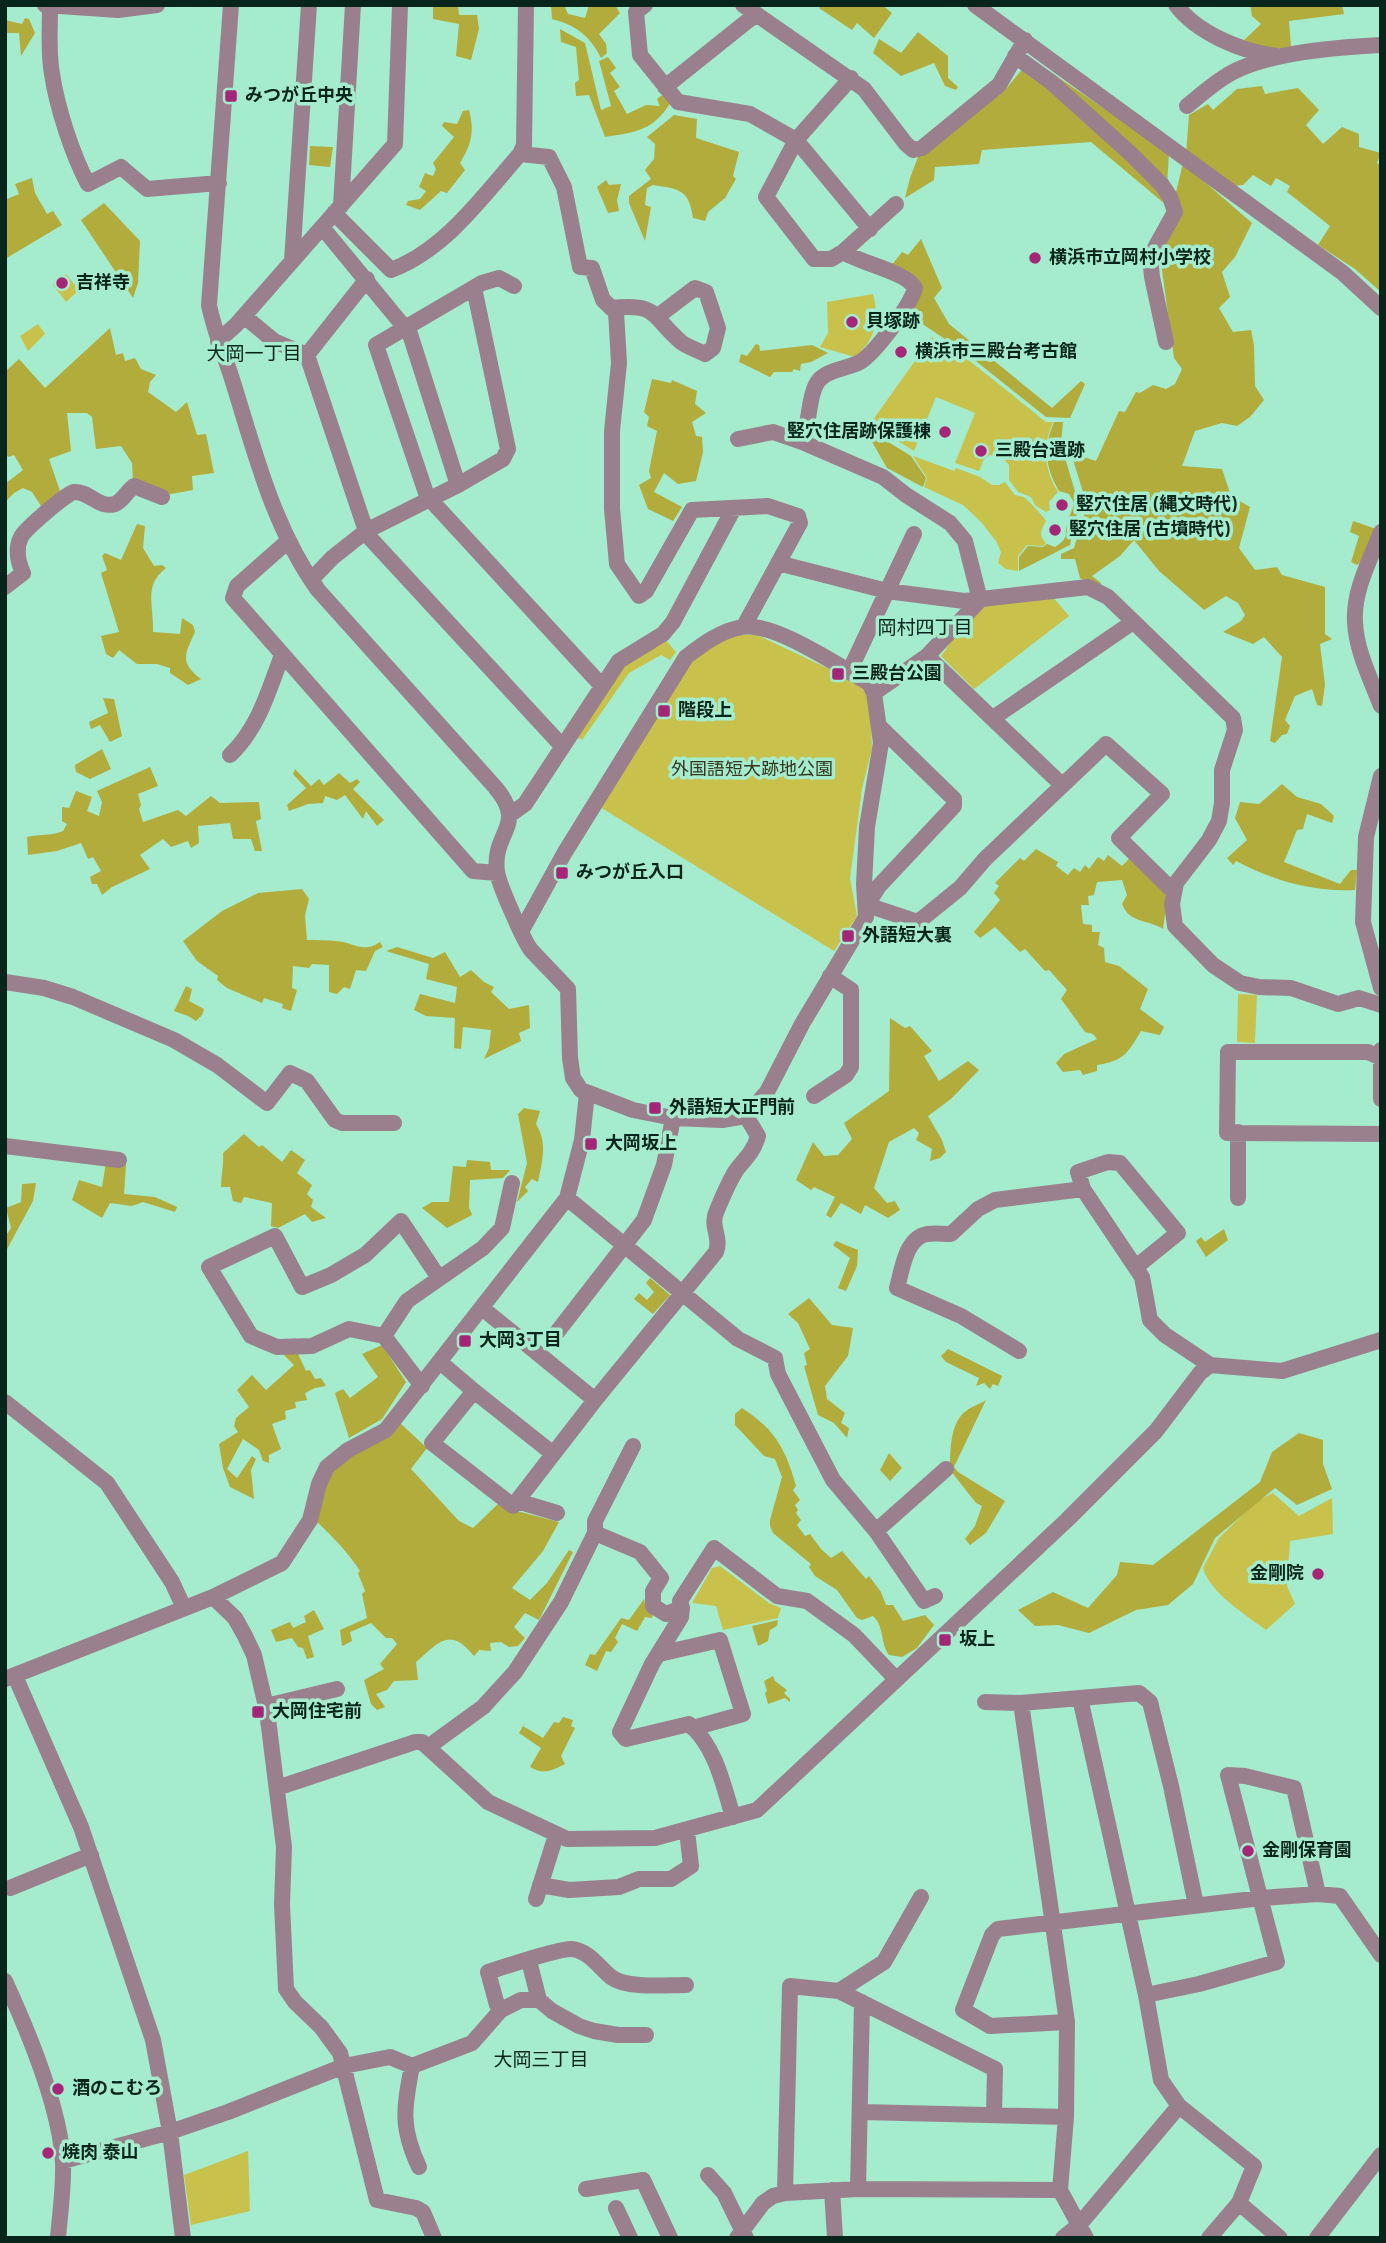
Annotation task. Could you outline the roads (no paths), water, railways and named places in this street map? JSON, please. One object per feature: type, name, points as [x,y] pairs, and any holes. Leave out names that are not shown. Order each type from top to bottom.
[{"type":"street","points":[[157,5],[118,10],[48,6],[51,71],[59,109],[80,170],[88,184],[121,167],[147,189],[152,190],[219,183]]},
{"type":"street","points":[[231,5],[209,305],[218,341],[267,488],[288,541],[311,580],[503,797],[511,814]]},
{"type":"street","points":[[292,261],[309,5]]},
{"type":"street","points":[[353,5],[337,209],[391,270],[432,248],[520,154],[524,145],[527,5]]},
{"type":"street","points":[[218,341],[244,316],[395,144],[400,5]]},
{"type":"street","points":[[645,5],[636,12],[640,55],[678,102],[750,114],[796,140],[870,229]]},
{"type":"street","points":[[975,5],[1343,273],[1381,308]]},
{"type":"street","points":[[1176,5],[1199,27],[1228,41],[1263,54],[1282,56]]},
{"type":"street","points":[[665,87],[749,10],[864,89],[906,144],[913,149],[922,148],[999,85],[1025,40]]},
{"type":"street","points":[[1187,106],[1236,70],[1282,56],[1381,45]]},
{"type":"street","points":[[1015,56],[1051,82],[1112,135],[1162,185],[1170,197],[1175,212],[1150,257],[1166,342]]},
{"type":"street","points":[[850,78],[796,140],[766,197],[814,259],[831,259],[843,252],[896,204]]},
{"type":"street","points":[[520,154],[549,156],[564,187],[580,267],[592,268],[603,300],[616,312],[619,363],[610,464],[615,552],[617,564],[639,596],[646,591],[692,510],[768,506],[798,516],[800,523],[744,626]]},
{"type":"street","points":[[322,227],[410,334],[458,485]]},
{"type":"street","points":[[802,442],[815,385],[829,373],[866,357],[909,304],[915,288],[908,279],[855,260],[843,252]]},
{"type":"street","points":[[514,286],[499,278],[474,288],[376,345],[429,498],[602,686]]},
{"type":"street","points":[[307,355],[367,279]]},
{"type":"street","points":[[311,580],[332,558],[366,531],[503,459],[508,449],[474,288]]},
{"type":"street","points":[[611,308],[637,305],[658,316]]},
{"type":"street","points":[[244,316],[274,341],[307,355],[370,538],[562,746]]},
{"type":"street","points":[[738,439],[773,432],[883,477],[950,523],[965,541],[980,600]]},
{"type":"street","points":[[5,587],[23,573],[17,560],[23,534],[68,494],[79,492],[105,505],[113,505],[120,502],[134,486],[162,497]]},
{"type":"street","points":[[522,930],[565,852],[686,657],[708,640],[744,626],[765,628],[869,683],[874,693],[881,743],[867,827],[864,884],[866,917],[830,976],[767,1092],[746,1116],[722,1120],[673,1118],[632,1110],[587,1093],[572,1078],[568,989],[529,947],[500,885],[497,854],[511,814],[525,804],[619,661],[663,634],[673,622],[734,508]]},
{"type":"street","points":[[1381,532],[1365,570],[1354,622],[1381,706]]},
{"type":"street","points":[[849,672],[914,534]]},
{"type":"street","points":[[288,541],[237,586],[233,598],[473,871],[497,873]]},
{"type":"street","points":[[778,563],[887,591],[964,601],[1088,587],[1108,597],[1233,718],[1235,730],[1222,770],[1219,821],[1209,840],[1176,883],[1172,904],[1175,926],[1213,965],[1240,983],[1259,987],[1291,988],[1338,1003],[1359,998],[1381,1005]]},
{"type":"street","points":[[874,693],[927,656],[980,600]]},
{"type":"street","points":[[993,718],[1133,622]]},
{"type":"street","points":[[230,755],[244,742],[265,701],[282,655]]},
{"type":"street","points":[[927,656],[1062,785]]},
{"type":"street","points":[[867,905],[879,886],[954,806],[954,799],[880,727]]},
{"type":"street","points":[[867,905],[918,922],[960,888],[985,859],[1106,744],[1162,794],[1119,838],[1173,891]]},
{"type":"street","points":[[1381,776],[1366,837],[1363,922],[1381,988]]},
{"type":"street","points":[[814,1096],[846,1075],[851,1067],[851,990],[830,976]]},
{"type":"street","points":[[5,982],[44,988],[73,997],[174,1040],[217,1065],[267,1103],[290,1073],[307,1081],[335,1120],[342,1123],[394,1123]]},
{"type":"street","points":[[1381,1099],[1380,1054],[1228,1052],[1227,1133],[1381,1134]]},
{"type":"street","points":[[183,2238],[170,2132],[153,2040],[81,1828],[10,1678],[213,1597],[282,1563],[310,1520],[319,1484],[327,1468],[348,1450],[386,1430],[567,1198],[582,1140],[587,1093]]},
{"type":"street","points":[[474,1391],[432,1443],[513,1506],[552,1453],[716,1252],[719,1243],[712,1223],[733,1177],[755,1146],[758,1136],[746,1116]]},
{"type":"street","points":[[551,1340],[644,1220],[664,1165],[673,1118]]},
{"type":"street","points":[[1238,1132],[1238,1198]]},
{"type":"street","points":[[5,1146],[119,1160]]},
{"type":"street","points":[[1136,1268],[1178,1233],[1121,1163],[1108,1162],[1079,1172],[1083,1189],[1142,1277],[1150,1320],[1166,1335],[1210,1364],[1282,1371],[1381,1340]]},
{"type":"street","points":[[384,1336],[407,1301],[483,1248],[502,1228],[513,1184]]},
{"type":"street","points":[[1019,1351],[961,1316],[897,1288],[908,1250],[921,1237],[929,1234],[951,1234],[978,1209],[995,1200],[1083,1189]]},
{"type":"street","points":[[567,1198],[738,1339],[775,1358],[778,1374],[833,1480],[876,1531],[924,1601],[935,1596]]},
{"type":"street","points":[[422,1386],[384,1336],[349,1329],[312,1346],[277,1348],[251,1336],[209,1267],[275,1236],[302,1287],[331,1275],[365,1255],[401,1221],[439,1278]]},
{"type":"street","points":[[482,1308],[595,1400]]},
{"type":"street","points":[[440,1362],[552,1453]]},
{"type":"street","points":[[277,1788],[415,1742],[422,1742],[488,1801],[567,1839],[655,1838],[757,1810],[1067,1520],[1156,1431],[1200,1373],[1210,1364]]},
{"type":"street","points":[[5,1402],[107,1483],[172,1582],[184,1608]]},
{"type":"street","points":[[428,1747],[483,1707],[515,1672],[561,1602],[594,1533],[595,1521],[633,1446]]},
{"type":"street","points":[[876,1531],[946,1469]]},
{"type":"street","points":[[516,1501],[557,1513]]},
{"type":"street","points":[[594,1533],[640,1552],[661,1578],[653,1591],[653,1606],[666,1614],[682,1608]]},
{"type":"street","points":[[733,1817],[718,1765],[688,1724],[625,1739],[620,1732],[659,1654],[681,1618],[680,1601],[714,1548],[777,1595],[807,1601],[854,1635],[896,1679]]},
{"type":"street","points":[[213,1597],[235,1618],[245,1636],[254,1655],[266,1706],[284,1847],[282,1903],[288,1995],[332,2040],[344,2066],[377,2200],[424,2212],[434,2238]]},
{"type":"street","points":[[659,1654],[720,1640],[743,1714],[693,1728]]},
{"type":"street","points":[[266,1706],[337,1689]]},
{"type":"street","points":[[985,1702],[1021,1703],[1139,1693],[1150,1702],[1196,1905]]},
{"type":"street","points":[[1080,1698],[1129,1914],[1161,2080],[1179,2106],[1254,2166],[1239,2203],[1209,2238]]},
{"type":"street","points":[[1021,1703],[1067,2022],[1066,2117],[1060,2190],[1082,2231]]},
{"type":"street","points":[[1146,1995],[1199,1984],[1277,1962],[1228,1775],[1245,1776],[1294,1788],[1318,1894]]},
{"type":"street","points":[[556,1835],[538,1892],[619,1887],[639,1879],[671,1879],[691,1866],[687,1830]]},
{"type":"street","points":[[10,1888],[91,1855]]},
{"type":"street","points":[[1067,2022],[990,2026],[963,2010],[992,1935],[998,1929],[1196,1905],[1318,1894],[1340,1896],[1381,1955]]},
{"type":"street","points":[[839,1991],[884,1962],[921,1898]]},
{"type":"street","points":[[501,2010],[497,2005],[488,1972],[571,1949],[590,1957],[612,1978],[638,1985],[685,1985]]},
{"type":"street","points":[[529,1961],[539,2000],[552,2011],[579,2026],[618,2035],[646,2035]]},
{"type":"street","points":[[5,1981],[46,2083],[55,2115],[63,2161],[58,2238]]},
{"type":"street","points":[[785,2193],[790,1986],[839,1991],[995,2069],[994,2114]]},
{"type":"street","points":[[63,2161],[170,2132],[344,2066],[390,2057],[412,2066],[472,2043],[501,2010],[521,2000],[539,2000]]},
{"type":"street","points":[[858,2189],[862,2002]]},
{"type":"street","points":[[412,2066],[403,2115],[418,2167]]},
{"type":"street","points":[[1062,2238],[1082,2231],[1179,2106]]},
{"type":"street","points":[[861,2112],[1066,2117]]},
{"type":"street","points":[[1317,2238],[1381,2155]]},
{"type":"street","points":[[708,2175],[724,2193],[742,2235]]},
{"type":"street","points":[[586,2189],[643,2180],[670,2238]]},
{"type":"street","points":[[742,2235],[763,2203],[773,2196],[785,2193],[858,2189],[1060,2190]]},
{"type":"street","points":[[832,2190],[835,2238]]},
{"type":"street","points":[[1239,2203],[1280,2238]]},
{"type":"street","points":[[616,2208],[630,2238]]},
{"type":"place","name":"みつが丘中央","points":[[231,96]]},
{"type":"place","name":"横浜市立岡村小学校","points":[[1035,258]]},
{"type":"place","name":"吉祥寺","points":[[62,283]]},
{"type":"place","name":"貝塚跡","points":[[852,322]]},
{"type":"place","name":"横浜市三殿台考古館","points":[[901,352]]},
{"type":"place","name":"竪穴住居跡保護棟","points":[[945,432]]},
{"type":"place","name":"三殿台遺跡","points":[[981,451]]},
{"type":"place","name":"竪穴住居 (縄文時代)","points":[[1062,505]]},
{"type":"place","name":"竪穴住居 (古墳時代)","points":[[1055,530]]},
{"type":"place","name":"三殿台公園","points":[[838,674]]},
{"type":"place","name":"階段上","points":[[664,711]]},
{"type":"place","name":"みつが丘入口","points":[[562,873]]},
{"type":"place","name":"外語短大裏","points":[[848,936]]},
{"type":"place","name":"外語短大正門前","points":[[655,1108]]},
{"type":"place","name":"大岡坂上","points":[[591,1144]]},
{"type":"place","name":"大岡3丁目","points":[[465,1341]]},
{"type":"place","name":"金剛院","points":[[1318,1574]]},
{"type":"place","name":"坂上","points":[[945,1640]]},
{"type":"place","name":"大岡住宅前","points":[[258,1712]]},
{"type":"place","name":"金剛保育園","points":[[1248,1851]]},
{"type":"place","name":"酒のこむろ","points":[[58,2089]]},
{"type":"place","name":"焼肉 泰山","points":[[48,2153]]},
{"type":"district","name":"大岡一丁目","points":[[254,355]]},
{"type":"district","name":"岡村四丁目","points":[[925,629]]},
{"type":"district","name":"大岡三丁目","points":[[541,2061]]},
{"type":"park label","name":"外国語短大跡地公園","points":[[752,770]]}]
